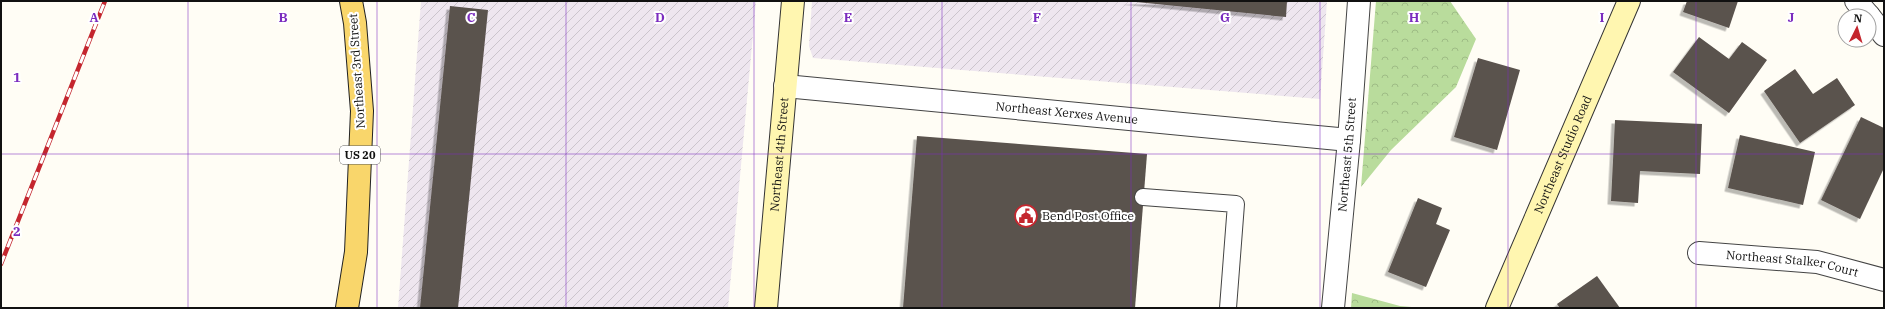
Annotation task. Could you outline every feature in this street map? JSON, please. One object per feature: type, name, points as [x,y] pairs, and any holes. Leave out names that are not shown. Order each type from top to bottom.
[{"type":"main road","name":"Northeast 3rd Street","points":[[347,308],[356,252],[362,111],[355,23],[351,1]]},
{"type":"street","name":"Northeast 4th Street","points":[[766,308],[793,1]]},
{"type":"street","name":"Northeast 5th Street","points":[[1333,308],[1349,140],[1359,1]]},
{"type":"street","name":"Northeast Studio Road","points":[[1497,308],[1629,1]]},
{"type":"street","points":[[1877,26],[1884,35]]},
{"type":"street","name":"Northeast Xerxes Avenue","points":[[786,86],[1349,140]]},
{"type":"street","name":"Northeast Stalker Court","points":[[1699,253],[1817,262],[1884,280]]},
{"type":"lane","points":[[1144,197],[1236,204],[1228,308]]},
{"type":"shaded area","points":[[421,1],[756,1],[728,308],[398,308]]},
{"type":"shaded area","points":[[812,1],[1327,1],[1320,99],[813,58],[809,46]]},
{"type":"green space","points":[[1376,1],[1450,1],[1476,39],[1456,87],[1391,150],[1361,187]]},
{"type":"green space","points":[[1352,293],[1400,306],[1423,308],[1351,308]]},
{"type":"building","points":[[1126,1],[1287,1],[1286,17]]},
{"type":"building","points":[[1687,1],[1738,1],[1729,28],[1683,12]]},
{"type":"building","points":[[450,6],[488,10],[458,308],[420,308]]},
{"type":"building","points":[[1699,37],[1729,59],[1742,42],[1767,60],[1729,113],[1673,72]]},
{"type":"building","points":[[1478,58],[1520,70],[1497,150],[1454,137]]},
{"type":"building","points":[[1795,69],[1813,94],[1837,78],[1855,105],[1800,143],[1764,91]]},
{"type":"building","points":[[1861,117],[1884,128],[1884,168],[1860,219],[1821,200]]},
{"type":"building","points":[[1615,120],[1702,124],[1700,174],[1640,171],[1638,203],[1611,201]]},
{"type":"building","points":[[1740,135],[1815,152],[1803,205],[1728,188]]},
{"type":"building","name":"Bend Post Office","points":[[917,136],[1147,154],[1135,308],[903,308]]},
{"type":"building","points":[[1418,198],[1442,208],[1436,224],[1450,230],[1426,287],[1388,272]]},
{"type":"building","points":[[1597,276],[1620,308],[1560,308],[1557,304]]},
{"type":"railway","points":[[1,264],[105,1]]},
{"type":"place","name":"Bend Post Office","points":[[1026,216]]}]
